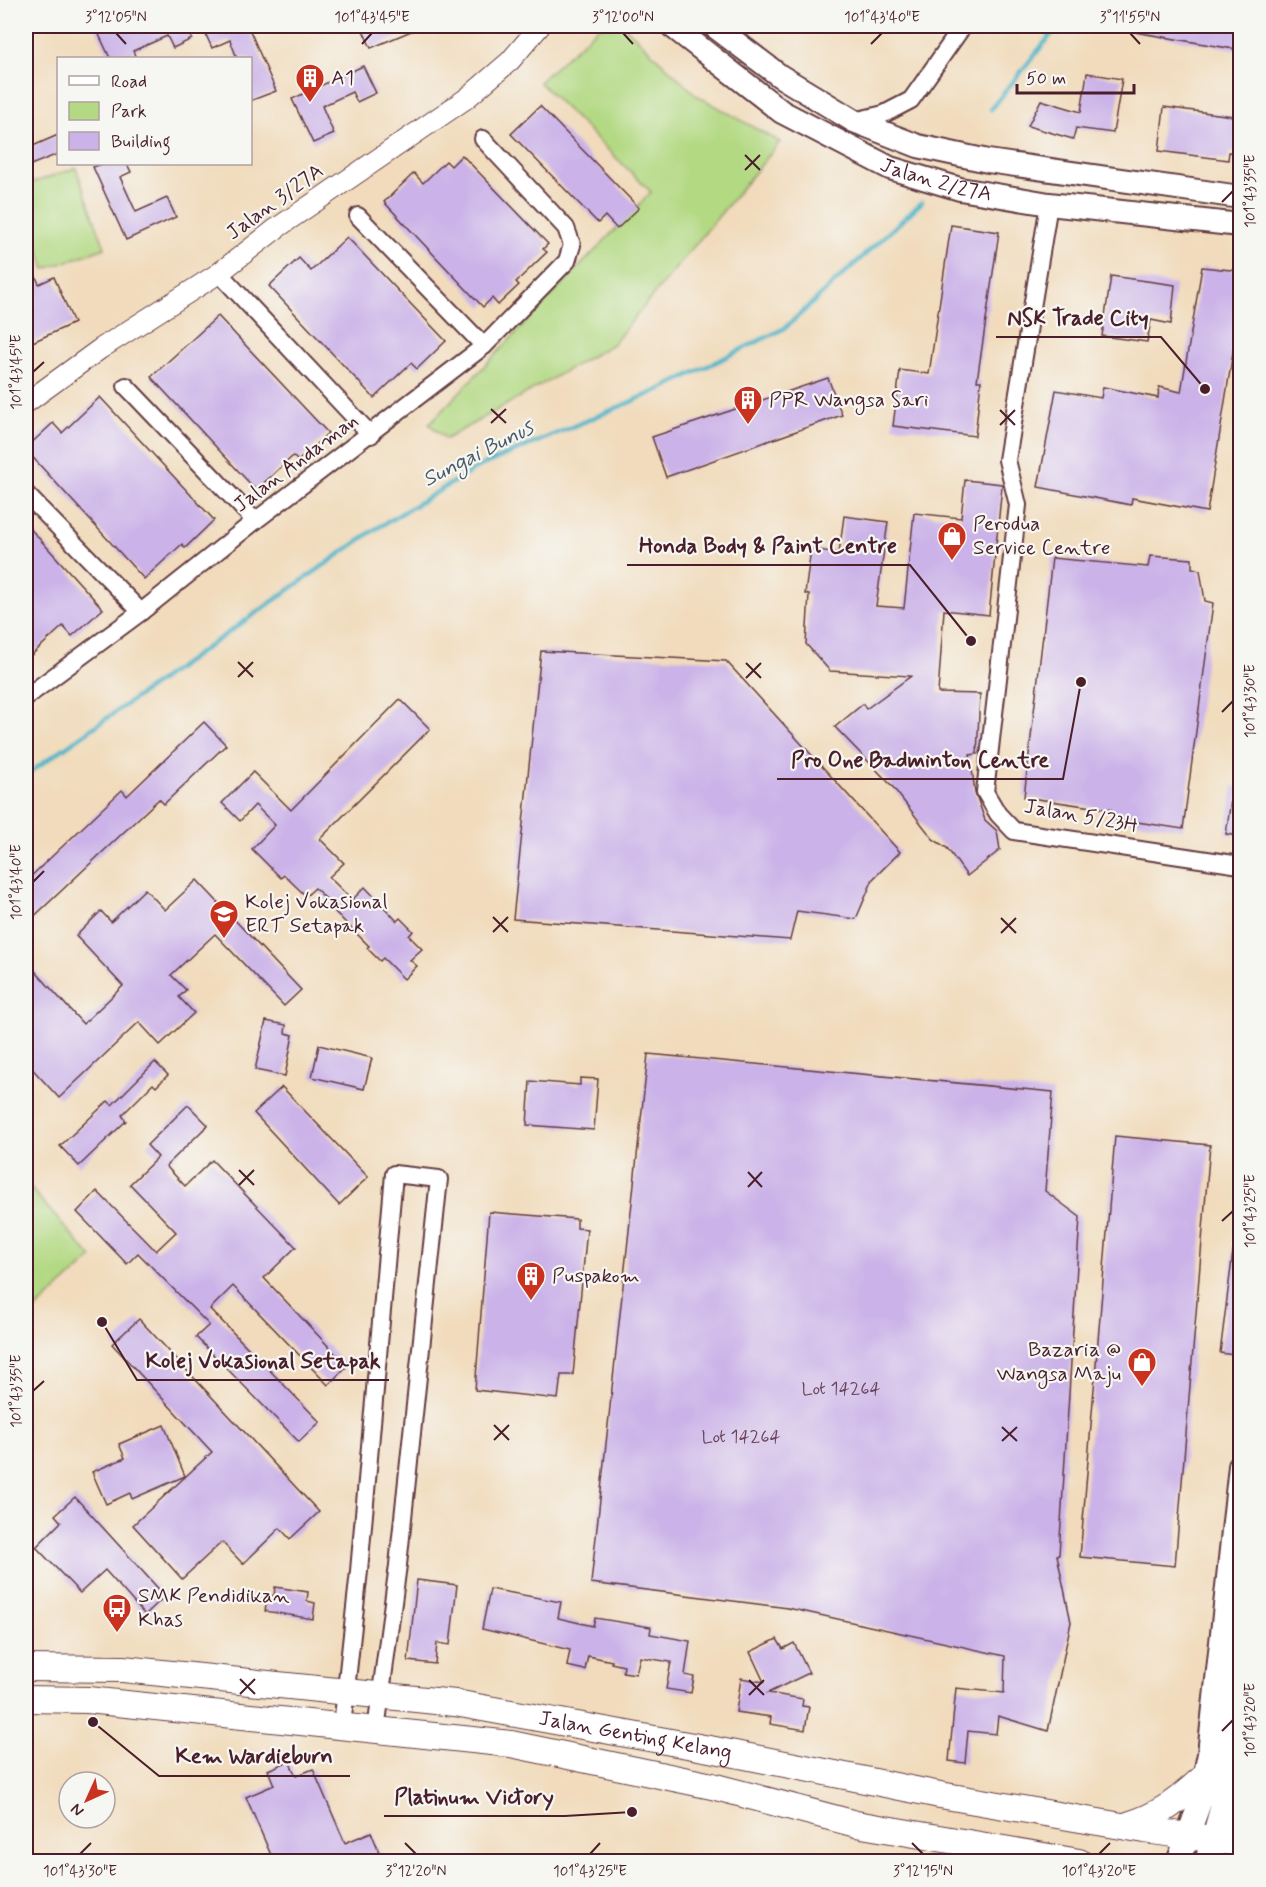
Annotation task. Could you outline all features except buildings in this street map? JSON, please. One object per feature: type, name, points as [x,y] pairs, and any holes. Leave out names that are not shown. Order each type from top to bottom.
[{"type":"main road","name":"Jalan 2/27A","points":[[672,26],[782,111],[890,168],[960,189],[1049,204],[1240,225]]},
{"type":"main road","name":"Jalan 2/27A","points":[[714,26],[780,76],[854,121],[918,146],[988,161],[1240,197]]},
{"type":"main road","points":[[1178,1862],[1198,1808],[1209,1754],[1240,1466]]},
{"type":"main road","points":[[1209,1850],[1220,1813],[1240,1618]]},
{"type":"main road","name":"Jalan Genting Kelang","points":[[26,1668],[123,1669],[455,1704],[528,1715],[940,1795],[1187,1836],[1209,1850],[1240,1843]]},
{"type":"main road","name":"Jalan Genting Kelang","points":[[26,1699],[88,1700],[511,1744],[712,1786],[856,1824],[1079,1862]]},
{"type":"main road","points":[[1122,1826],[1143,1821],[1164,1810],[1204,1777]]},
{"type":"main road","points":[[1222,1797],[1240,1824]]},
{"type":"street","name":"Jalan 3/27A","points":[[26,403],[100,349],[219,273],[277,228],[467,98],[510,61],[540,26]]},
{"type":"street","points":[[854,121],[884,114],[911,100],[930,76],[957,27]]},
{"type":"street","name":"Jalan Andaman","points":[[26,697],[141,612],[255,521],[371,435],[484,346],[567,261],[572,245],[566,228],[483,139]]},
{"type":"street","name":"Jalan 5/23H","points":[[1049,204],[1007,460],[1018,505],[1018,517],[985,792],[998,814],[1014,831],[1240,865]]},
{"type":"street","points":[[358,216],[484,346]]},
{"type":"street","points":[[219,273],[371,435]]},
{"type":"street","points":[[126,386],[255,521]]},
{"type":"street","points":[[26,494],[141,612]]},
{"type":"street","points":[[342,1726],[359,1571],[394,1174],[439,1179],[399,1565],[376,1730]]},
{"type":"green space","points":[[600,26],[624,26],[696,95],[780,142],[613,344],[446,439],[429,424],[651,192],[539,82]]},
{"type":"green space","points":[[76,168],[105,248],[45,269],[26,212],[26,185]]},
{"type":"green space","points":[[26,1183],[92,1258],[26,1318]]},
{"type":"waterway","name":"Sungai Bunus","points":[[991,109],[1058,26]]},
{"type":"waterway","name":"Sungai Bunus","points":[[26,775],[374,530],[480,466],[661,389],[785,328],[922,202]]},
{"type":"place","name":"A1","points":[[310,104]]},
{"type":"place","name":"NSK Trade City","points":[[1205,389]]},
{"type":"place","name":"PPR Wangsa Sari","points":[[748,426]]},
{"type":"place","name":"Perodua Service Centre","points":[[952,562]]},
{"type":"place","name":"Honda Body & Paint Centre","points":[[971,641]]},
{"type":"place","name":"Pro One Badminton Centre","points":[[1081,682]]},
{"type":"place","name":"Kolej Vokasional ERT Setapak","points":[[224,940]]},
{"type":"place","name":"Puspakom","points":[[531,1302]]},
{"type":"place","name":"Kolej Vokasional Setapak","points":[[102,1322]]},
{"type":"place","name":"Bazaria @ Wangsa Maju","points":[[1142,1388]]},
{"type":"place","name":"SMK Pendidikan Khas","points":[[117,1634]]},
{"type":"place","name":"Kem Wardieburn","points":[[93,1722]]},
{"type":"place","name":"Platinum Victory","points":[[632,1812]]}]
